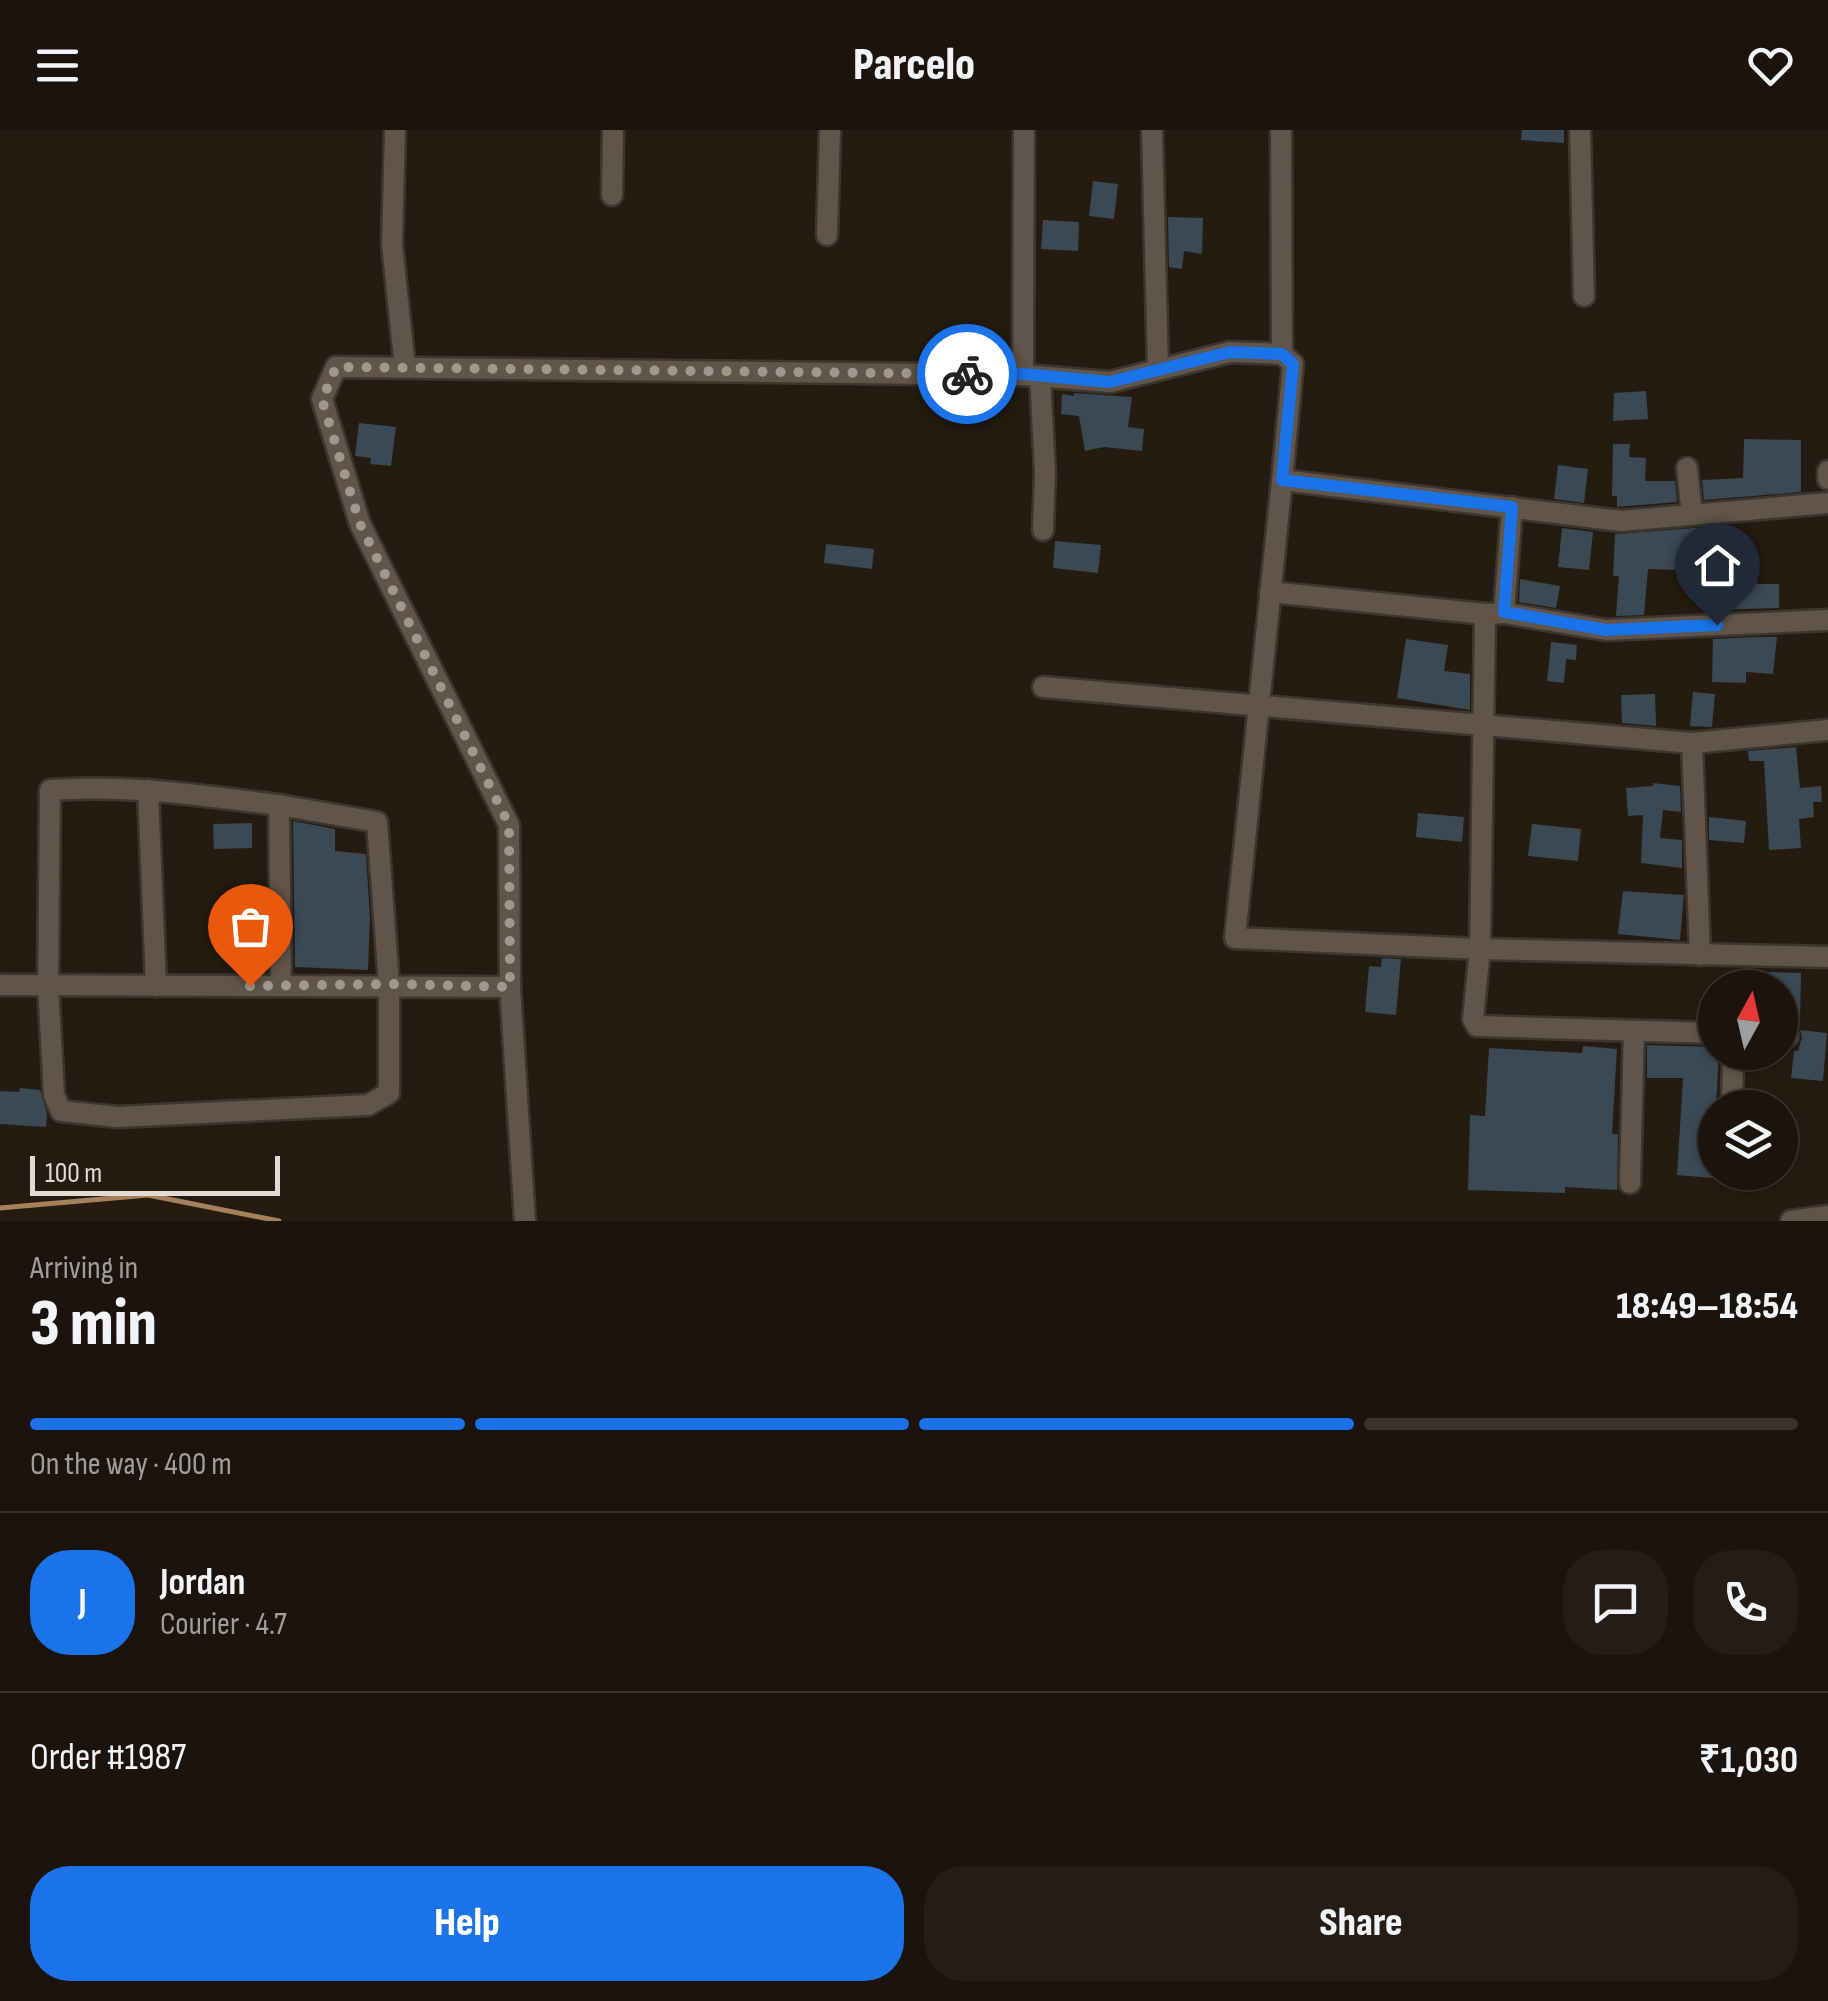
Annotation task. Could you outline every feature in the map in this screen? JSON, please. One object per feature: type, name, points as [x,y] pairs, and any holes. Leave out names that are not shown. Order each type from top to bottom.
[{"type":"street","points":[[395,130],[392,244],[404,368]]},
{"type":"street","points":[[612,195],[613,130]]},
{"type":"street","points":[[827,235],[830,130]]},
{"type":"street","points":[[1024,130],[1031,375],[1045,472],[1044,530]]},
{"type":"street","points":[[1152,130],[1158,369]]},
{"type":"street","points":[[1281,130],[1282,354]]},
{"type":"street","points":[[1580,130],[1584,296]]},
{"type":"street","points":[[526,1221],[510,987],[509,825],[360,524],[322,400],[336,367],[1031,375],[1110,382],[1230,352],[1282,354],[1293,364],[1235,938],[1480,949],[1828,957]]},
{"type":"street","points":[[1687,468],[1692,516]]},
{"type":"street","points":[[1828,472],[1828,479]]},
{"type":"street","points":[[1282,480],[1621,520],[1828,502]]},
{"type":"street","points":[[1512,507],[1495,613],[1484,724],[1480,949],[1474,1018],[1477,1026],[1698,1032]]},
{"type":"street","points":[[1270,592],[1495,613],[1606,630],[1828,620]]},
{"type":"street","points":[[1043,688],[1692,743],[1828,730]]},
{"type":"street","points":[[1692,743],[1700,956]]},
{"type":"street","points":[[50,790],[148,790],[279,805],[377,822],[389,984],[389,1093],[368,1105],[118,1117],[60,1111],[54,1095],[48,986],[50,790]]},
{"type":"street","points":[[148,790],[156,986]]},
{"type":"street","points":[[279,805],[280,986]]},
{"type":"street","points":[[0,985],[510,987]]},
{"type":"street","points":[[1630,1183],[1634,1031]]},
{"type":"street","points":[[1791,1221],[1828,1216]]},
{"type":"building","points":[[1522,130],[1564,130],[1564,143],[1521,140]]},
{"type":"building","points":[[1093,181],[1118,184],[1114,219],[1089,216]]},
{"type":"building","points":[[1168,217],[1203,218],[1202,254],[1184,251],[1182,269],[1169,267]]},
{"type":"building","points":[[1043,220],[1079,222],[1078,251],[1041,249]]},
{"type":"building","points":[[1646,391],[1648,419],[1613,421],[1614,393]]},
{"type":"building","points":[[1062,394],[1132,397],[1128,427],[1144,429],[1142,451],[1104,447],[1085,451],[1079,416],[1061,414]]},
{"type":"building","points":[[359,423],[396,427],[391,466],[370,464],[371,458],[355,456]]},
{"type":"building","points":[[1744,439],[1801,440],[1801,492],[1704,500],[1702,480],[1743,478]]},
{"type":"building","points":[[1613,444],[1630,444],[1629,457],[1646,458],[1645,481],[1675,481],[1677,502],[1617,507],[1617,496],[1612,496]]},
{"type":"building","points":[[1558,465],[1588,469],[1584,503],[1554,499]]},
{"type":"building","points":[[1708,527],[1703,571],[1648,569],[1644,615],[1616,616],[1619,576],[1613,576],[1615,534]]},
{"type":"building","points":[[1562,528],[1593,532],[1589,570],[1558,567]]},
{"type":"building","points":[[1055,541],[1101,545],[1098,573],[1053,568]]},
{"type":"building","points":[[826,544],[874,549],[872,569],[824,563]]},
{"type":"building","points":[[1713,573],[1757,577],[1757,584],[1779,584],[1779,608],[1710,610]]},
{"type":"building","points":[[1520,579],[1560,586],[1556,608],[1519,602]]},
{"type":"building","points":[[1777,637],[1773,674],[1746,672],[1746,683],[1712,682],[1713,639]]},
{"type":"building","points":[[1406,639],[1448,645],[1444,671],[1470,674],[1470,710],[1397,698]]},
{"type":"building","points":[[1551,642],[1577,645],[1576,660],[1566,659],[1564,683],[1547,681]]},
{"type":"building","points":[[1693,692],[1715,694],[1712,727],[1690,726]]},
{"type":"building","points":[[1655,694],[1656,726],[1622,723],[1621,695]]},
{"type":"building","points":[[1796,747],[1800,788],[1821,786],[1822,802],[1813,802],[1814,817],[1799,819],[1801,848],[1769,850],[1764,761],[1749,761],[1748,751]]},
{"type":"building","points":[[1653,783],[1680,786],[1681,812],[1663,810],[1660,838],[1682,840],[1682,868],[1641,863],[1643,815],[1628,816],[1626,788]]},
{"type":"building","points":[[1418,813],[1464,817],[1462,842],[1416,837]]},
{"type":"building","points":[[1709,817],[1746,821],[1744,843],[1709,840]]},
{"type":"building","points":[[293,821],[335,829],[335,851],[366,854],[368,970],[295,967]]},
{"type":"building","points":[[252,823],[252,848],[214,849],[213,824]]},
{"type":"building","points":[[1532,824],[1581,829],[1578,861],[1528,856]]},
{"type":"building","points":[[1623,891],[1684,895],[1680,940],[1618,934]]},
{"type":"building","points":[[1382,958],[1401,959],[1396,1015],[1365,1012],[1369,966],[1381,967]]},
{"type":"building","points":[[1798,973],[1801,973],[1798,1024]]},
{"type":"building","points":[[1800,1030],[1827,1033],[1823,1081],[1791,1078],[1792,1070],[1798,1070]]},
{"type":"building","points":[[1647,1045],[1698,1046],[1698,1070],[1718,1070],[1717,1090],[1698,1090],[1698,1177],[1677,1175],[1683,1078],[1647,1078]]},
{"type":"building","points":[[1583,1046],[1617,1049],[1612,1134],[1618,1134],[1617,1190],[1468,1190],[1470,1115],[1485,1116],[1489,1048],[1582,1053]]},
{"type":"building","points":[[20,1088],[40,1090],[47,1113],[46,1127],[0,1124],[0,1091],[19,1092]]},
{"type":"waterway","points":[[0,1208],[148,1195],[279,1221]]},
{"type":"way so far","points":[[250,986],[510,987],[509,825],[360,524],[322,400],[336,367],[967,374]]},
{"type":"route","points":[[967,374],[1023,374],[1110,382],[1230,352],[1282,354],[1293,364],[1282,480],[1512,507],[1504,612],[1606,630],[1717,625]]}]
